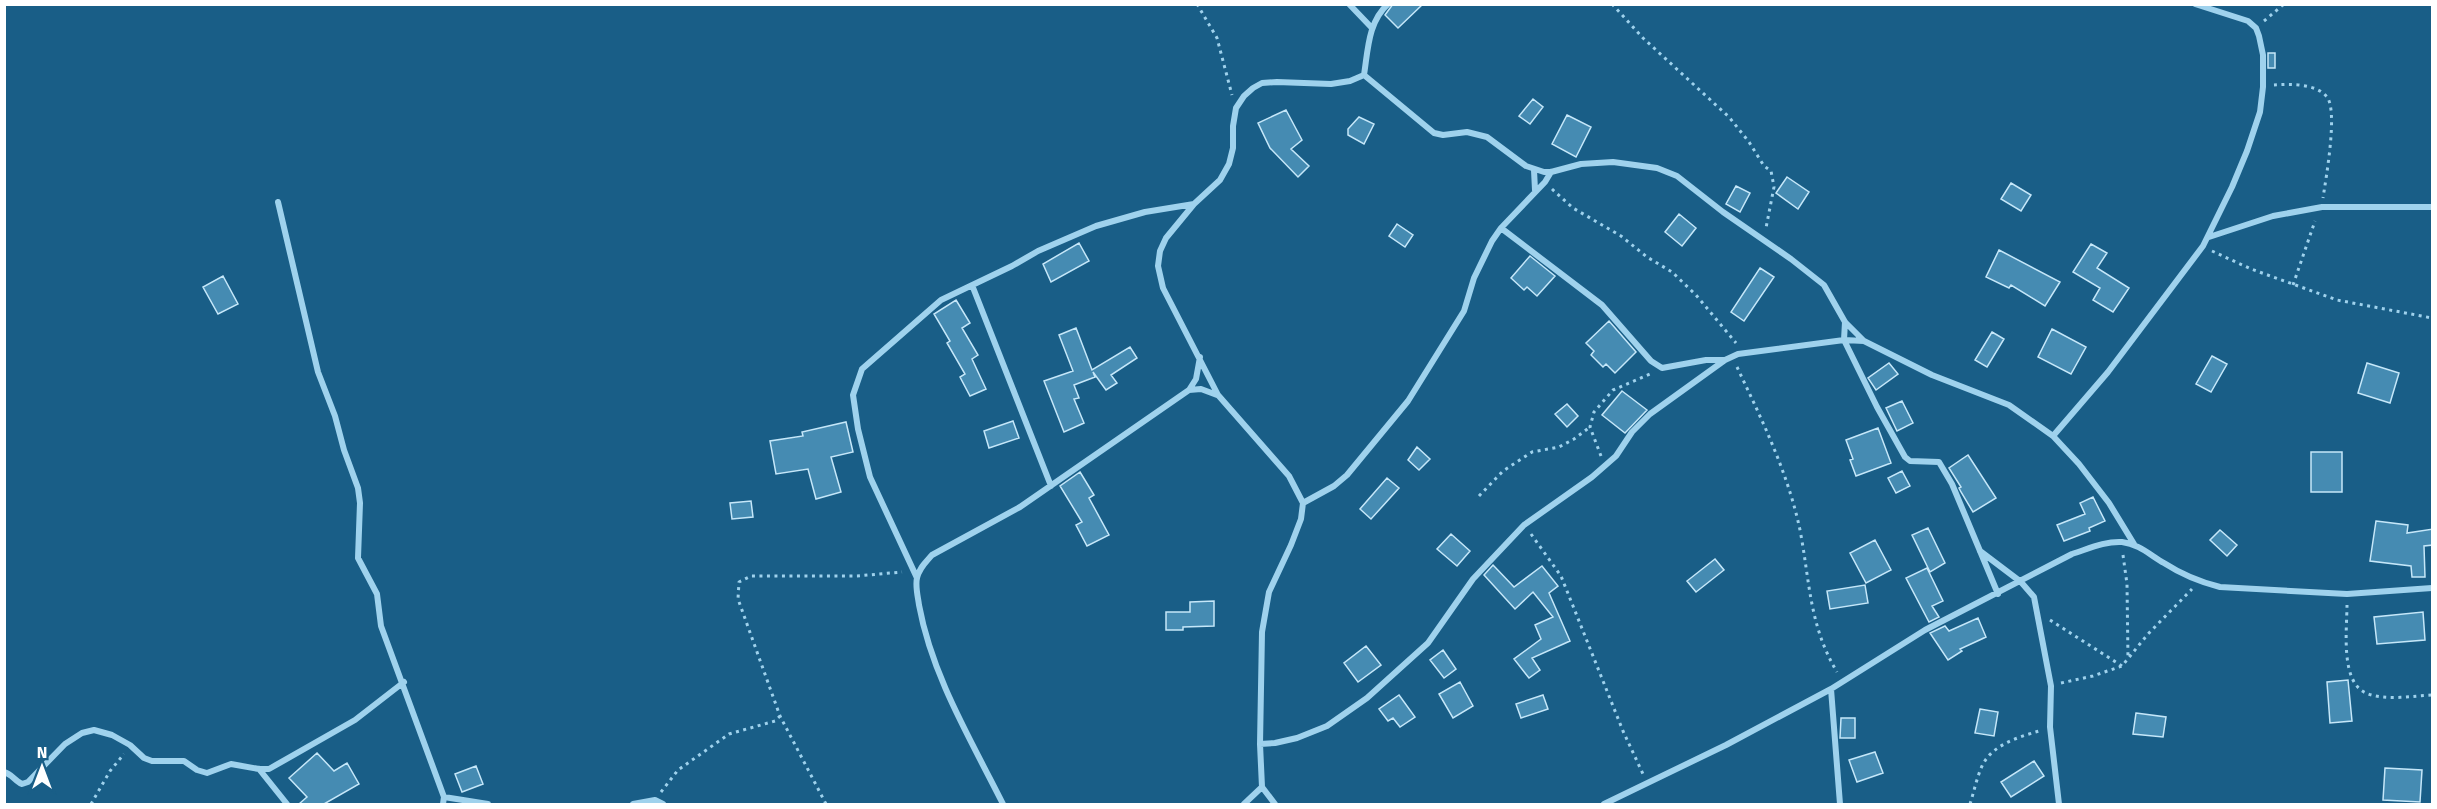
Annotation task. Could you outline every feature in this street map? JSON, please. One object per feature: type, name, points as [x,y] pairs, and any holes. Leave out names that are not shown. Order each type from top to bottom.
[{"type":"street","points":[[1349,4],[1371,27]]},
{"type":"street","points":[[1364,75],[1371,27],[1380,11],[1388,4]]},
{"type":"street","points":[[2054,436],[2108,372],[2209,237],[2247,151],[2260,112],[2263,55],[2256,28],[2236,15],[2195,4]]},
{"type":"street","points":[[1275,804],[1262,787],[1260,744],[1262,642],[1272,585],[1301,519],[1303,503],[1289,476],[1218,395],[1200,356],[1163,288],[1158,266],[1160,251],[1166,238],[1194,204],[1220,180],[1229,164],[1233,148],[1236,108],[1244,96],[1262,83],[1277,81],[1331,84],[1350,81],[1364,75]]},
{"type":"street","points":[[1364,75],[1434,132],[1443,135],[1467,132],[1487,137],[1534,170],[1551,172],[1592,163],[1634,164],[1657,168],[1677,176],[1824,285],[1845,322],[1863,341],[1932,375],[2009,405],[2054,436],[2109,503],[2134,544]]},
{"type":"street","points":[[1534,170],[1535,190]]},
{"type":"street","points":[[1303,503],[1334,486],[1347,475],[1408,401],[1464,311],[1482,261],[1501,228],[1545,182],[1551,172]]},
{"type":"street","points":[[278,202],[318,372],[358,488],[360,503],[358,558],[377,594],[381,626],[404,682],[444,797],[443,804]]},
{"type":"street","points":[[1002,804],[928,646],[916,578],[870,477],[858,429],[853,395],[861,369],[941,300],[1038,251],[1096,226],[1145,212],[1194,204]]},
{"type":"street","points":[[2209,237],[2273,216],[2322,207],[2433,207]]},
{"type":"street","points":[[1501,228],[1602,305],[1651,362],[1662,368],[1844,340],[1863,341]]},
{"type":"street","points":[[972,285],[1052,486]]},
{"type":"street","points":[[1845,322],[1844,340],[1905,457],[1918,463],[1938,462],[1943,466],[1998,594]]},
{"type":"street","points":[[916,578],[922,566],[932,555],[1020,507],[1189,390],[1196,379],[1200,356]]},
{"type":"street","points":[[1260,744],[1297,738],[1327,726],[1367,698],[1428,643],[1473,579],[1524,525],[1605,466],[1616,456],[1632,432],[1650,414],[1732,357]]},
{"type":"street","points":[[1189,390],[1201,389],[1218,395]]},
{"type":"street","points":[[1604,804],[1830,689],[1925,630],[2072,554],[2094,547],[2121,542],[2134,544],[2200,582],[2220,587],[2347,594],[2433,588]]},
{"type":"street","points":[[1980,551],[2021,582],[2034,597],[2050,686],[2050,727],[2059,804]]},
{"type":"street","points":[[4,772],[10,774],[17,782],[22,784],[28,782],[65,744],[82,733],[94,730],[104,732],[130,745],[144,758],[153,761],[184,761],[201,772],[211,772],[231,764],[259,770],[269,769],[356,720],[404,682]]},
{"type":"street","points":[[1830,689],[1840,804]]},
{"type":"street","points":[[259,770],[287,804]]},
{"type":"street","points":[[1244,804],[1262,787]]},
{"type":"street","points":[[444,797],[488,804]]},
{"type":"street","points":[[633,804],[655,800],[663,804]]},
{"type":"path","points":[[1197,4],[1217,38],[1236,108]]},
{"type":"path","points":[[1612,4],[1643,38],[1729,117],[1749,141],[1764,166],[1772,171],[1774,187],[1763,240]]},
{"type":"path","points":[[2256,28],[2284,4]]},
{"type":"path","points":[[2263,87],[2295,84],[2317,90],[2327,97],[2332,109],[2322,207],[2311,231],[2293,285]]},
{"type":"path","points":[[1545,182],[1573,208],[1622,236],[1647,257],[1672,273],[1696,295],[1735,342],[1732,357],[1764,423],[1787,481],[1800,531],[1815,624],[1826,654],[1842,681]]},
{"type":"path","points":[[2203,246],[2251,269],[2337,300],[2433,318]]},
{"type":"path","points":[[1605,466],[1590,427],[1594,412],[1612,390],[1662,368]]},
{"type":"path","points":[[1479,496],[1503,471],[1532,452],[1559,447],[1590,427]]},
{"type":"path","points":[[1524,525],[1561,576],[1623,731],[1647,783]]},
{"type":"path","points":[[2121,542],[2127,584],[2128,660]]},
{"type":"path","points":[[826,804],[780,716],[738,599],[739,582],[751,576],[857,576],[912,570]]},
{"type":"path","points":[[2050,686],[2093,676],[2122,666],[2155,627],[2200,582]]},
{"type":"path","points":[[2347,594],[2347,652],[2350,673],[2356,686],[2368,694],[2396,697],[2433,695]]},
{"type":"path","points":[[2038,612],[2122,666]]},
{"type":"path","points":[[655,800],[678,770],[720,739],[747,727],[775,721],[780,716]]},
{"type":"path","points":[[1970,804],[1983,763],[1996,749],[2015,738],[2050,727]]},
{"type":"path","points":[[91,804],[110,771],[130,745]]},
{"type":"building","points":[[1393,4],[1423,4],[1398,28],[1385,15]]},
{"type":"building","points":[[2268,53],[2275,53],[2275,68],[2268,68]]},
{"type":"building","points":[[1533,99],[1543,107],[1530,124],[1519,116]]},
{"type":"building","points":[[1286,110],[1302,140],[1291,149],[1309,166],[1298,177],[1270,148],[1258,123]]},
{"type":"building","points":[[1567,115],[1591,127],[1576,157],[1552,144]]},
{"type":"building","points":[[1359,117],[1374,124],[1364,144],[1348,135],[1348,129]]},
{"type":"building","points":[[1787,177],[1809,192],[1798,209],[1776,193]]},
{"type":"building","points":[[2011,183],[2031,195],[2021,211],[2001,199]]},
{"type":"building","points":[[1736,186],[1750,193],[1740,212],[1726,204]]},
{"type":"building","points":[[1679,214],[1696,228],[1682,246],[1665,232]]},
{"type":"building","points":[[1397,224],[1413,235],[1405,247],[1389,236]]},
{"type":"building","points":[[1079,243],[1089,261],[1051,282],[1043,264]]},
{"type":"building","points":[[2091,244],[2107,253],[2097,268],[2129,288],[2113,312],[2093,300],[2100,288],[2073,272]]},
{"type":"building","points":[[1999,250],[2060,282],[2045,306],[2011,285],[2009,288],[1986,277]]},
{"type":"building","points":[[1530,256],[1555,276],[1537,296],[1527,287],[1524,290],[1511,278]]},
{"type":"building","points":[[1760,268],[1774,277],[1744,321],[1731,312]]},
{"type":"building","points":[[223,276],[238,304],[218,314],[203,287]]},
{"type":"building","points":[[956,300],[970,323],[962,328],[978,355],[972,359],[986,389],[970,396],[960,377],[965,374],[947,343],[950,341],[934,314]]},
{"type":"building","points":[[1609,321],[1636,352],[1615,373],[1606,364],[1603,367],[1591,355],[1594,351],[1586,343]]},
{"type":"building","points":[[1076,328],[1092,370],[1130,347],[1137,358],[1111,375],[1117,383],[1106,390],[1093,372],[1095,377],[1074,385],[1079,398],[1074,399],[1084,423],[1064,432],[1044,381],[1073,371],[1059,335]]},
{"type":"building","points":[[2052,329],[2086,347],[2071,374],[2038,357]]},
{"type":"building","points":[[1992,332],[2004,339],[1987,367],[1975,360]]},
{"type":"building","points":[[2212,356],[2227,364],[2211,392],[2196,384]]},
{"type":"building","points":[[1889,363],[1898,374],[1876,390],[1868,378]]},
{"type":"building","points":[[2367,363],[2399,373],[2390,403],[2358,393]]},
{"type":"building","points":[[1622,391],[1647,410],[1625,433],[1602,415]]},
{"type":"building","points":[[1902,401],[1913,423],[1897,431],[1886,408]]},
{"type":"building","points":[[1567,404],[1578,416],[1567,427],[1555,414]]},
{"type":"building","points":[[1013,421],[1019,438],[989,448],[984,431]]},
{"type":"building","points":[[846,422],[853,452],[831,457],[841,492],[816,499],[808,469],[776,474],[770,441],[803,436],[802,432]]},
{"type":"building","points":[[1878,428],[1891,463],[1856,476],[1846,440]]},
{"type":"building","points":[[1417,447],[1430,459],[1419,470],[1408,460]]},
{"type":"building","points":[[2311,452],[2342,452],[2342,492],[2311,492]]},
{"type":"building","points":[[1968,455],[1996,498],[1973,512],[1949,468]]},
{"type":"building","points":[[1902,471],[1910,486],[1896,493],[1888,478]]},
{"type":"building","points":[[1080,472],[1094,495],[1089,498],[1109,535],[1087,546],[1076,525],[1082,522],[1060,486]]},
{"type":"building","points":[[1387,478],[1399,488],[1371,519],[1360,509]]},
{"type":"building","points":[[2093,497],[2105,521],[2089,528],[2090,531],[2064,541],[2057,525],[2085,514],[2080,503]]},
{"type":"building","points":[[751,501],[753,517],[732,519],[730,503]]},
{"type":"building","points":[[2376,521],[2408,525],[2407,533],[2433,529],[2433,545],[2424,546],[2425,577],[2412,577],[2411,566],[2370,561]]},
{"type":"building","points":[[1928,528],[1945,563],[1930,572],[1912,535]]},
{"type":"building","points":[[2220,530],[2237,545],[2227,556],[2210,540]]},
{"type":"building","points":[[1451,534],[1470,551],[1457,566],[1437,549]]},
{"type":"building","points":[[1875,540],[1891,570],[1866,583],[1850,553]]},
{"type":"building","points":[[1715,559],[1724,570],[1696,592],[1687,581]]},
{"type":"building","points":[[1493,565],[1514,587],[1542,566],[1558,586],[1549,593],[1570,641],[1532,658],[1540,670],[1529,678],[1514,659],[1541,639],[1535,625],[1553,617],[1533,592],[1515,609],[1484,575]]},
{"type":"building","points":[[1927,568],[1943,601],[1932,606],[1939,617],[1929,622],[1906,578]]},
{"type":"building","points":[[1865,585],[1868,603],[1830,609],[1827,591]]},
{"type":"building","points":[[1214,601],[1214,626],[1166,630],[1166,612],[1190,612],[1190,602]]},
{"type":"building","points":[[2423,612],[2425,640],[2377,644],[2374,617]]},
{"type":"building","points":[[1978,618],[1986,637],[1960,649],[1962,651],[1948,660],[1930,633],[1945,626],[1949,631]]},
{"type":"building","points":[[1366,646],[1381,665],[1358,682],[1344,663]]},
{"type":"building","points":[[1443,650],[1456,669],[1444,678],[1430,660]]},
{"type":"building","points":[[2348,680],[2352,721],[2330,723],[2327,682]]},
{"type":"building","points":[[1460,682],[1473,706],[1453,718],[1439,694]]},
{"type":"building","points":[[1399,695],[1415,717],[1400,727],[1393,718],[1388,721],[1379,709]]},
{"type":"building","points":[[1543,695],[1548,709],[1521,718],[1516,704]]},
{"type":"building","points":[[1980,709],[1998,712],[1994,736],[1975,733]]},
{"type":"building","points":[[2136,713],[2166,717],[2163,737],[2133,734]]},
{"type":"building","points":[[1841,718],[1855,718],[1855,738],[1840,738]]},
{"type":"building","points":[[1875,752],[1883,773],[1857,782],[1849,760]]},
{"type":"building","points":[[317,753],[334,771],[347,763],[359,784],[324,804],[299,804],[307,797],[289,778]]},
{"type":"building","points":[[2034,761],[2044,776],[2011,797],[2001,782]]},
{"type":"building","points":[[476,766],[483,784],[462,792],[455,774]]},
{"type":"building","points":[[2385,768],[2422,770],[2420,802],[2383,800]]}]
